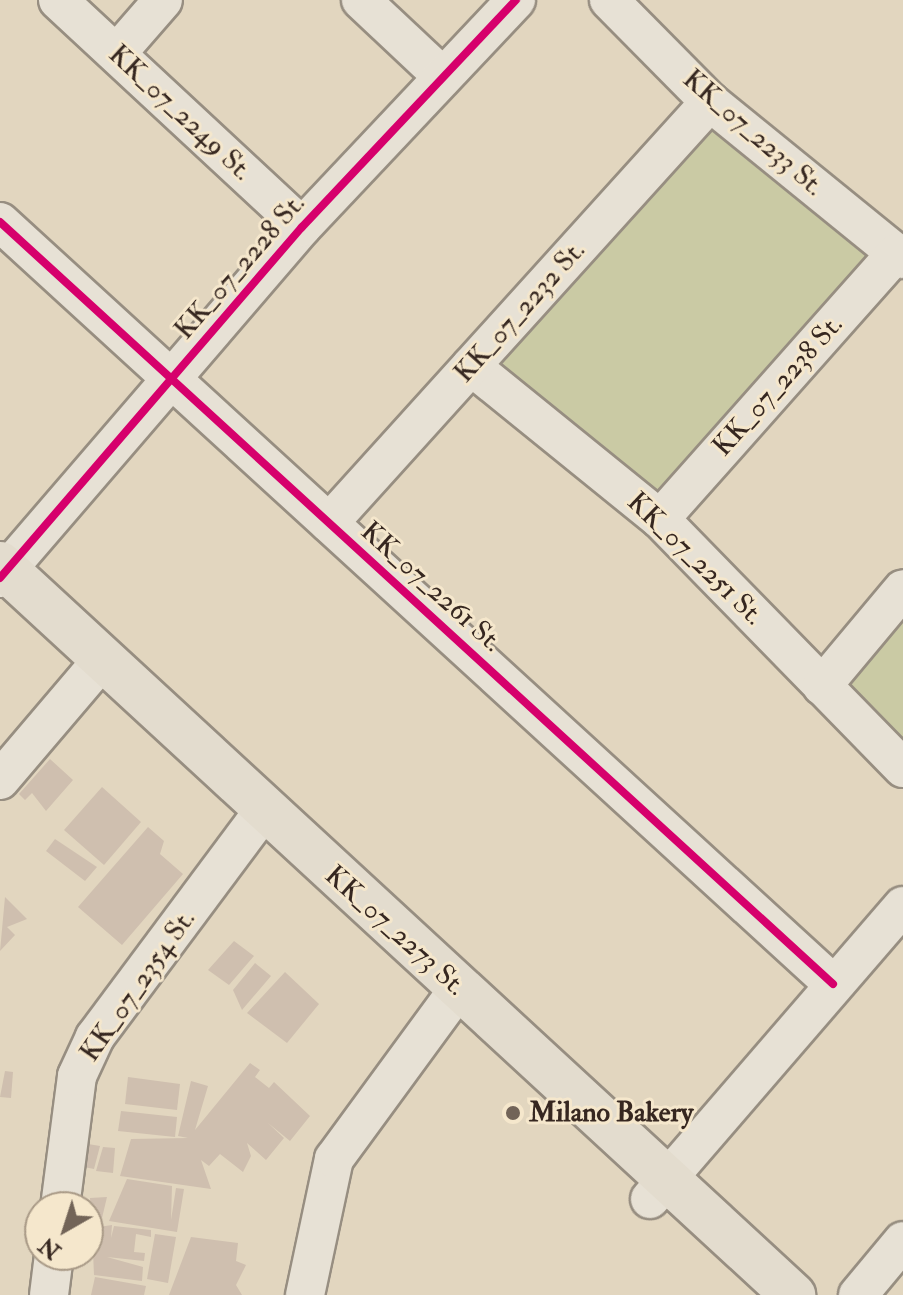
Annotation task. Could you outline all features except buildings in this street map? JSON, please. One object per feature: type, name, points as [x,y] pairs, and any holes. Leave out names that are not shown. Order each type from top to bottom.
[{"type":"main road","name":"KK_07_2273 St.","points":[[2,578],[94,670],[659,1188],[793,1295]]},
{"type":"main road","name":"KK_07_2273 St.","points":[[659,1188],[752,1295]]},
{"type":"street","name":"KK_07_2249 St.","points":[[58,0],[302,227]]},
{"type":"street","points":[[117,53],[163,0]]},
{"type":"street","points":[[361,0],[443,77]]},
{"type":"street","name":"KK_07_2228 St.","points":[[2,578],[302,227],[516,0]]},
{"type":"street","name":"KK_07_2233 St.","points":[[609,0],[710,102],[900,256]]},
{"type":"street","name":"KK_07_2232 St.","points":[[329,523],[710,102]]},
{"type":"street","name":"KK_07_2261 St.","points":[[0,222],[833,984]]},
{"type":"street","name":"KK_07_2238 St.","points":[[660,519],[900,256]]},
{"type":"street","name":"KK_07_2251 St.","points":[[471,366],[660,519],[903,768]]},
{"type":"street","points":[[822,686],[903,589]]},
{"type":"street","points":[[0,780],[94,670]]},
{"type":"street","name":"KK_07_2354 St.","points":[[62,1191],[77,1076],[95,1037],[256,820]]},
{"type":"street","points":[[659,1188],[903,906]]},
{"type":"street","points":[[305,1295],[334,1159],[450,998]]},
{"type":"street","points":[[858,1295],[903,1241]]},
{"type":"street","points":[[49,1295],[52,1271]]},
{"type":"green space","points":[[710,102],[896,253],[660,519],[471,366]]},
{"type":"green space","points":[[903,589],[903,768],[822,686]]},
{"type":"cycle path","points":[[0,578],[302,227],[516,0]]},
{"type":"cycle path","points":[[0,222],[833,984]]},
{"type":"place","name":"Milano Bakery","points":[[513,1113]]}]
